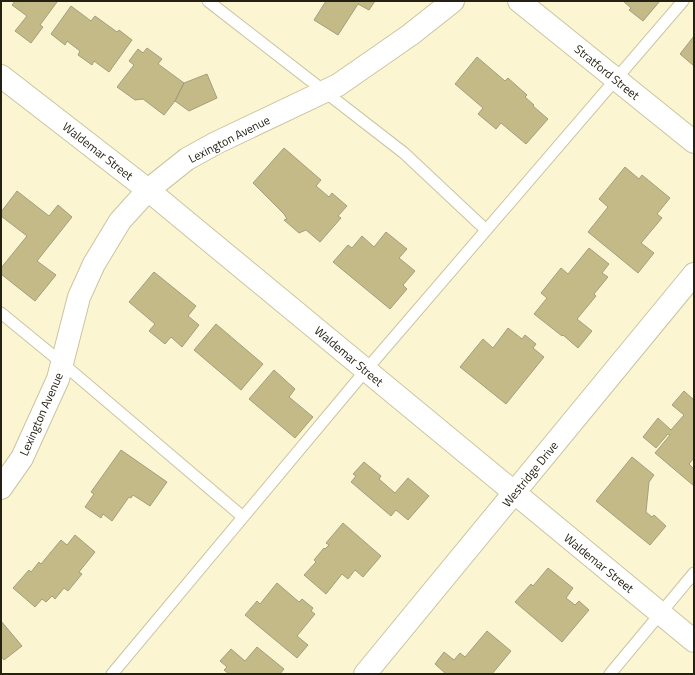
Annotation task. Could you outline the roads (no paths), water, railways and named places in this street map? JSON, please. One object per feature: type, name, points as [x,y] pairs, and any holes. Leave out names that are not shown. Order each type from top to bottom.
[{"type":"street","name":"Lexington Avenue","points":[[1,488],[22,458],[58,379],[79,296],[94,264],[120,220],[148,190],[188,159],[216,143],[338,85],[410,35],[453,1]]},
{"type":"street","name":"Stratford Street","points":[[519,1],[694,142]]},
{"type":"street","name":"Waldemar Street","points":[[1,76],[148,190],[694,641]]},
{"type":"street","name":"Westridge Drive","points":[[365,674],[694,274]]},
{"type":"lane","points":[[208,1],[404,153],[486,230]]},
{"type":"lane","points":[[112,674],[366,370],[683,1]]},
{"type":"lane","points":[[1,313],[243,517]]},
{"type":"lane","points":[[610,674],[694,573]]}]
